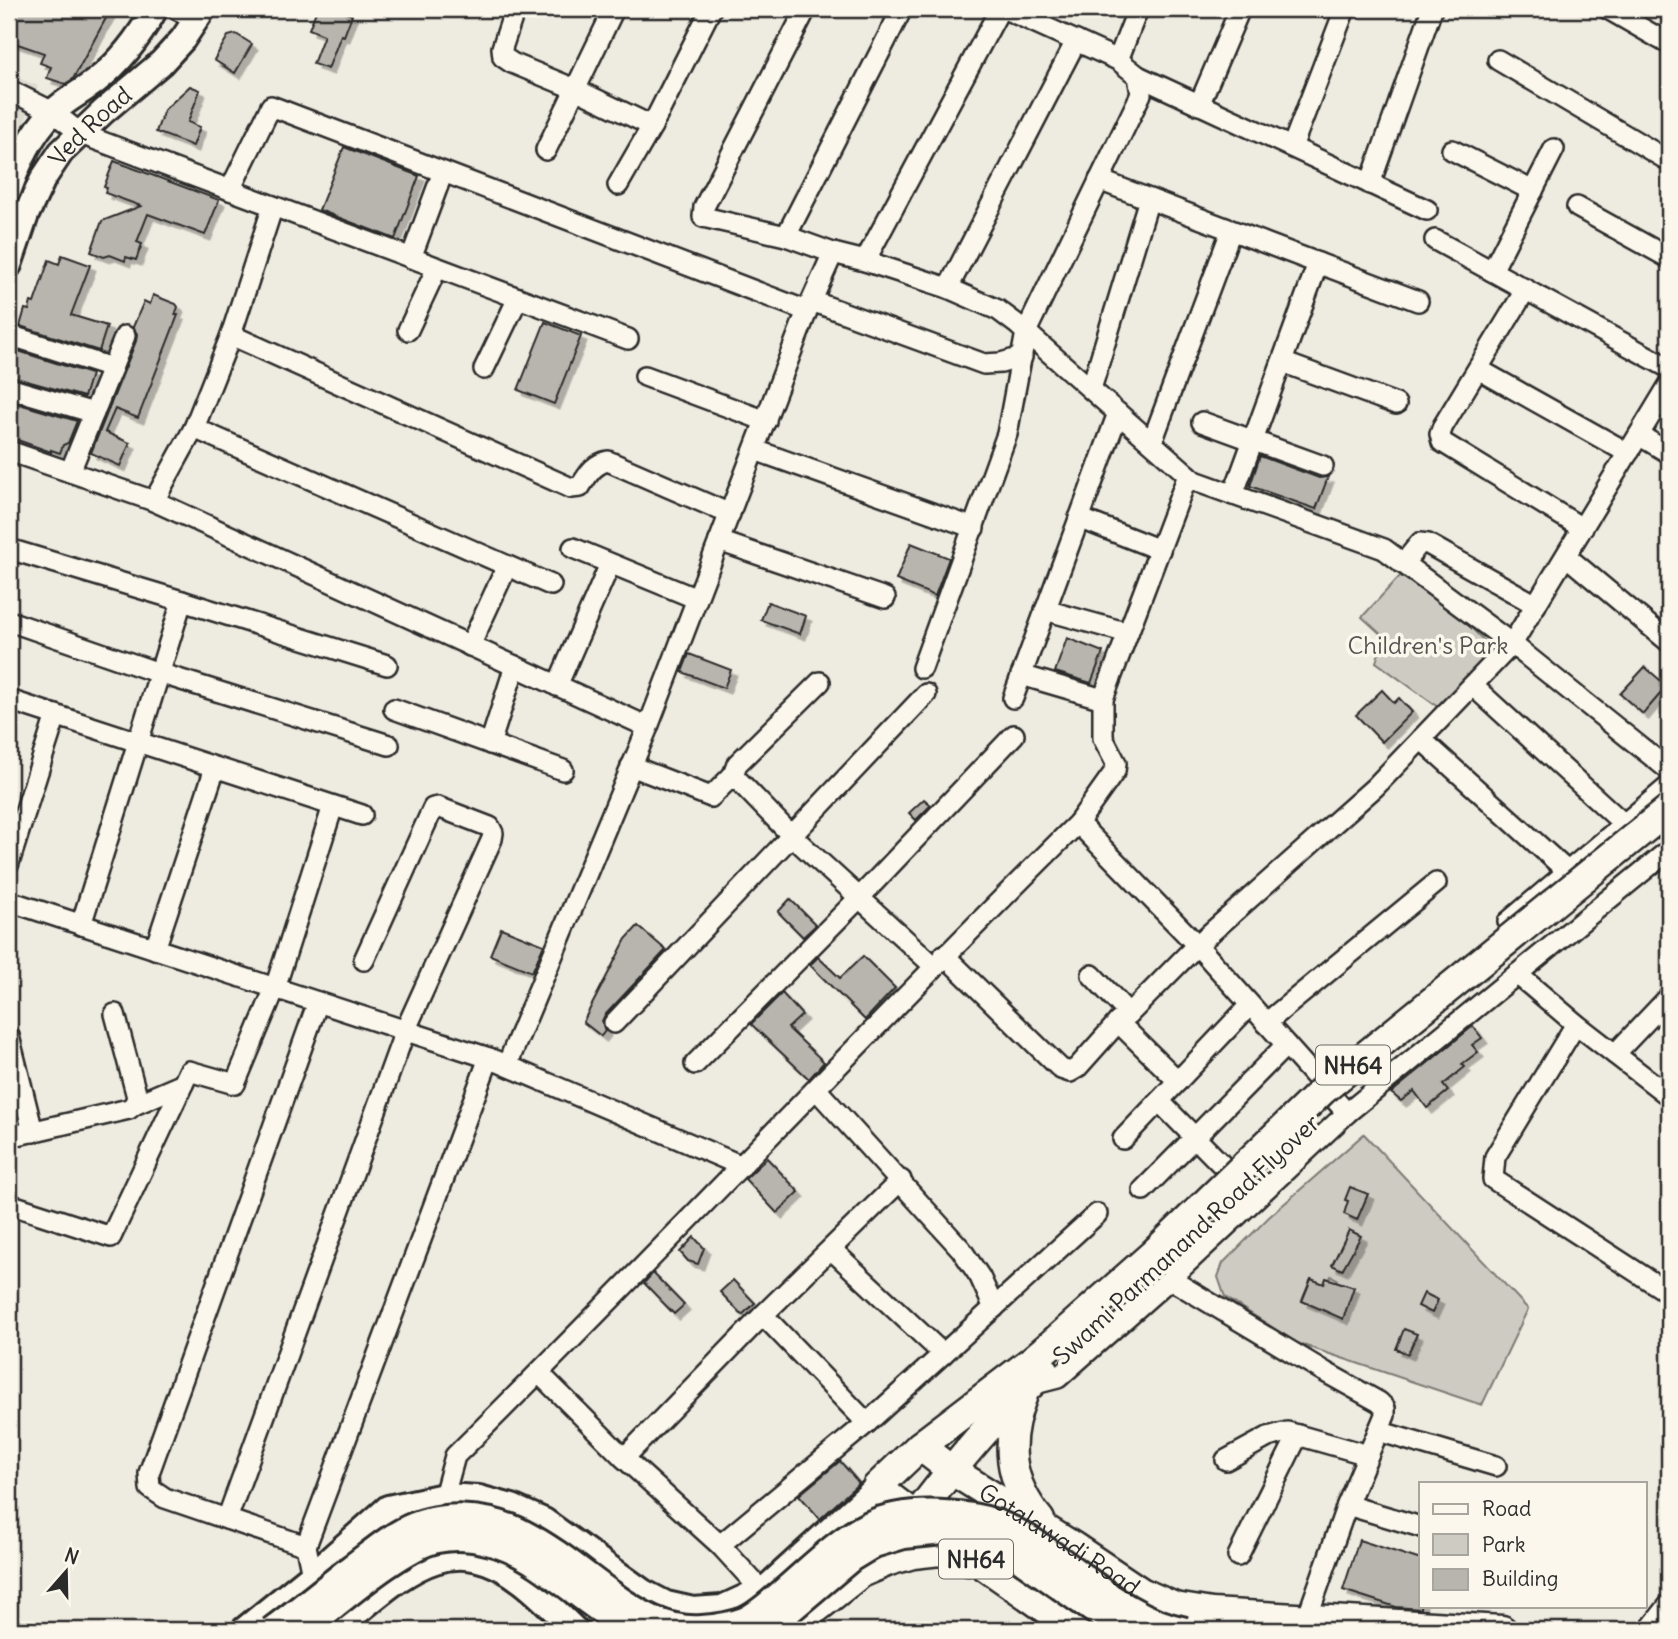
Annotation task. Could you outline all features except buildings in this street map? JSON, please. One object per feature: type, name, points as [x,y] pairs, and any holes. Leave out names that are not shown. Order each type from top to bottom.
[{"type":"highway","name":"Swami Parmanand Road Flyover","points":[[1057,1350],[1322,1091],[1669,809]]},
{"type":"highway","name":"Swami Parmanand Road Flyover","points":[[1028,1375],[1162,1266],[1341,1095],[1669,826]]},
{"type":"highway","name":"NH64","points":[[1028,1375],[920,1446],[877,1487],[915,1518],[1076,1630]]},
{"type":"highway","name":"NH64","points":[[915,1518],[950,1469],[1028,1375]]},
{"type":"highway","points":[[1028,1375],[1011,1435],[1011,1456],[1017,1480],[1026,1503],[1042,1523],[1074,1546]]},
{"type":"highway","name":"Gotalawadi Road","points":[[920,1446],[950,1469],[1074,1546],[1141,1592],[1175,1607],[1212,1613],[1502,1630]]},
{"type":"highway","points":[[813,1611],[861,1573],[913,1554],[940,1551],[993,1570]]},
{"type":"main road","name":"Ved Road","points":[[9,189],[36,133],[53,112],[99,79],[126,52],[155,9]]},
{"type":"main road","name":"Ved Road","points":[[9,265],[26,215],[43,179],[61,152],[104,111],[161,64],[183,39],[192,12]]},
{"type":"main road","points":[[726,1630],[761,1590],[877,1487]]},
{"type":"main road","points":[[244,1630],[388,1508],[444,1496],[479,1498],[512,1507],[544,1521],[643,1592],[666,1604],[693,1610],[722,1608],[761,1590]]},
{"type":"main road","points":[[271,1630],[380,1545],[403,1530],[432,1521],[462,1517],[493,1520],[522,1532],[549,1548],[633,1609],[678,1627],[700,1629],[745,1619],[763,1608],[841,1542],[870,1524],[901,1515],[939,1512],[977,1517],[1010,1529],[1133,1611],[1186,1630]]},
{"type":"main road","points":[[790,1630],[915,1518]]},
{"type":"main road","points":[[767,1630],[851,1559],[874,1545],[904,1536],[943,1532],[974,1537],[1004,1548],[1121,1630]]},
{"type":"main road","points":[[304,1630],[413,1549],[437,1540],[462,1538],[489,1542],[513,1551],[537,1564],[632,1630]]},
{"type":"main road","points":[[335,1630],[420,1566],[439,1558],[462,1556],[485,1560],[505,1570],[524,1583],[575,1630]]},
{"type":"street","points":[[515,9],[502,48],[503,57],[652,126]]},
{"type":"street","points":[[546,150],[614,9]]},
{"type":"street","points":[[618,185],[652,126],[711,9]]},
{"type":"street","points":[[806,9],[702,213],[703,217],[786,236],[948,288],[998,310],[1195,481],[1384,549],[1512,644],[1669,770]]},
{"type":"street","points":[[786,236],[902,9]]},
{"type":"street","points":[[864,261],[1000,9]]},
{"type":"street","points":[[1005,9],[1035,15],[1076,41],[1118,60],[1138,76],[1427,210]]},
{"type":"street","points":[[1118,60],[1138,9]]},
{"type":"street","points":[[1199,105],[1240,9]]},
{"type":"street","points":[[1292,147],[1345,9]]},
{"type":"street","points":[[1370,184],[1432,9]]},
{"type":"street","points":[[1608,9],[1669,44]]},
{"type":"street","points":[[948,288],[1076,41]]},
{"type":"street","points":[[1498,60],[1669,162]]},
{"type":"street","points":[[922,668],[1007,434],[1026,332],[1140,94],[1138,76]]},
{"type":"street","points":[[9,90],[53,112],[81,134],[628,339]]},
{"type":"street","points":[[230,190],[271,106],[809,306],[984,364],[1022,357]]},
{"type":"street","points":[[1492,271],[1555,149]]},
{"type":"street","points":[[1452,150],[1532,191]]},
{"type":"street","points":[[411,258],[443,172]]},
{"type":"street","points":[[1099,180],[1418,301]]},
{"type":"street","points":[[1091,389],[1149,199]]},
{"type":"street","points":[[154,501],[194,428],[231,335],[273,206]]},
{"type":"street","points":[[1577,207],[1669,258]]},
{"type":"street","points":[[1152,442],[1231,231]]},
{"type":"street","points":[[1435,240],[1669,369]]},
{"type":"street","points":[[312,1575],[306,1546],[498,1061],[648,727],[809,306],[833,253]]},
{"type":"street","points":[[1233,495],[1318,264]]},
{"type":"street","points":[[408,330],[437,268]]},
{"type":"street","points":[[1526,289],[1440,434],[1442,442],[1582,528]]},
{"type":"street","points":[[484,369],[518,298]]},
{"type":"street","points":[[9,335],[112,369]]},
{"type":"street","points":[[231,335],[571,488],[580,487],[593,468],[608,461],[730,514]]},
{"type":"street","points":[[70,472],[125,336]]},
{"type":"street","points":[[1282,362],[1396,404]]},
{"type":"street","points":[[1478,369],[1628,453]]},
{"type":"street","points":[[645,376],[766,421]]},
{"type":"street","points":[[733,775],[793,836],[860,897],[939,961],[1061,1069],[1070,1072],[1077,1068],[1197,945],[1375,787],[1512,644],[1669,385]]},
{"type":"street","points":[[9,388],[94,414]]},
{"type":"street","points":[[1013,698],[1118,413]]},
{"type":"street","points":[[1202,422],[1323,466]]},
{"type":"street","points":[[194,428],[551,585]]},
{"type":"street","points":[[1639,435],[1669,453]]},
{"type":"street","points":[[755,450],[974,528]]},
{"type":"street","points":[[9,451],[154,501],[648,727]]},
{"type":"street","points":[[449,1557],[444,1496],[455,1456],[817,1090],[939,961],[1078,823],[1115,771],[1116,763],[1103,737],[1103,699],[1188,475]]},
{"type":"street","points":[[1079,518],[1160,550]]},
{"type":"street","points":[[719,541],[885,598]]},
{"type":"street","points":[[1404,564],[1416,546],[1420,543],[1427,544],[1536,605]]},
{"type":"street","points":[[573,548],[697,599]]},
{"type":"street","points":[[9,550],[387,665]]},
{"type":"street","points":[[1566,556],[1669,642]]},
{"type":"street","points":[[557,685],[610,564]]},
{"type":"street","points":[[470,646],[507,566]]},
{"type":"street","points":[[81,925],[182,601]]},
{"type":"street","points":[[1045,610],[1128,633]]},
{"type":"street","points":[[9,621],[159,673],[389,745]]},
{"type":"street","points":[[490,744],[515,666]]},
{"type":"street","points":[[1021,676],[1103,699]]},
{"type":"street","points":[[631,766],[711,797],[733,775],[737,764],[820,682]]},
{"type":"street","points":[[1473,686],[1624,824]]},
{"type":"street","points":[[614,1023],[926,694]]},
{"type":"street","points":[[9,700],[362,815]]},
{"type":"street","points":[[394,709],[563,770]]},
{"type":"street","points":[[9,863],[56,715]]},
{"type":"street","points":[[695,1064],[860,897],[1014,735]]},
{"type":"street","points":[[1421,739],[1568,872]]},
{"type":"street","points":[[156,949],[215,768]]},
{"type":"street","points":[[1669,786],[1318,1082],[1047,1337],[1028,1375],[1058,1377],[1170,1279],[1347,1113],[1669,850]]},
{"type":"street","points":[[9,1204],[111,1237],[189,1071],[235,1084],[275,988],[333,806]]},
{"type":"street","points":[[228,1520],[405,1031],[492,839],[490,827],[438,807],[433,808],[364,960]]},
{"type":"street","points":[[1078,823],[1197,945],[1347,1113]]},
{"type":"street","points":[[1266,1023],[1436,883]]},
{"type":"street","points":[[9,901],[498,1061],[742,1166]]},
{"type":"street","points":[[1517,974],[1669,1096]]},
{"type":"street","points":[[1092,975],[1124,1018],[1178,1081]]},
{"type":"street","points":[[1615,1054],[1669,997]]},
{"type":"street","points":[[306,1546],[165,1498],[150,1488],[149,1473],[318,1002]]},
{"type":"street","points":[[1123,1139],[1250,1005]]},
{"type":"street","points":[[115,1014],[137,1097],[134,1105]]},
{"type":"street","points":[[1576,1024],[1495,1157],[1493,1179],[1669,1293]]},
{"type":"street","points":[[9,1036],[33,1132]]},
{"type":"street","points":[[1143,1190],[1286,1045]]},
{"type":"street","points":[[9,1137],[128,1109],[183,1084]]},
{"type":"street","points":[[817,1090],[961,1249],[980,1277],[994,1307]]},
{"type":"street","points":[[1159,1101],[1225,1168]]},
{"type":"street","points":[[624,1458],[763,1315],[901,1180]]},
{"type":"street","points":[[720,1545],[867,1423],[1097,1214]]},
{"type":"street","points":[[831,1249],[943,1354]]},
{"type":"street","points":[[1170,1279],[1385,1408],[1385,1415],[1347,1505],[1307,1618]]},
{"type":"street","points":[[763,1315],[867,1423]]},
{"type":"street","points":[[539,1373],[624,1458],[720,1545],[761,1590]]},
{"type":"street","points":[[1378,1431],[1496,1466]]},
{"type":"street","points":[[1226,1460],[1277,1433],[1287,1432],[1368,1455]]},
{"type":"street","points":[[1238,1556],[1298,1435]]},
{"type":"street","points":[[1347,1505],[1419,1526]]},
{"type":"street","points":[[1649,1630],[1669,1605]]},
{"type":"shaded area","points":[[9,74],[38,86],[9,164]]},
{"type":"green space","name":"Children's Park","points":[[1400,576],[1446,602],[1495,652],[1439,708],[1376,662],[1384,637],[1362,617]]},
{"type":"green space","points":[[1364,1134],[1528,1309],[1482,1405],[1297,1343],[1225,1297],[1218,1277],[1223,1263],[1269,1217]],"holes":[[[1331,1276],[1337,1279],[1323,1310],[1302,1301],[1311,1279],[1327,1285]]]}]
